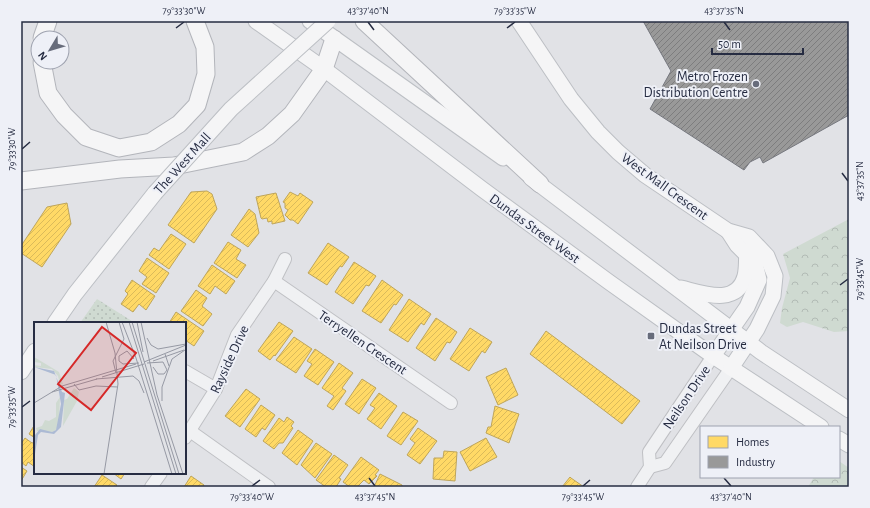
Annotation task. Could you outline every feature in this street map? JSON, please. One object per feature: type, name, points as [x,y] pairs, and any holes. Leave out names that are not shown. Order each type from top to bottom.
[{"type":"highway","points":[[44,70],[48,93],[64,115],[86,137],[120,148],[151,142],[179,124],[197,105],[206,74],[205,47],[195,21]]},
{"type":"highway","points":[[364,21],[540,184]]},
{"type":"highway","points":[[21,181],[120,169],[174,166],[243,152],[268,136],[292,114],[324,69],[334,39]]},
{"type":"main road","name":"Dundas Street West","points":[[256,21],[324,69],[482,189],[713,356],[819,426]]},
{"type":"main road","points":[[310,21],[540,184],[749,343],[849,410]]},
{"type":"main road","name":"The West Mall","points":[[56,322],[74,294],[155,193],[232,109],[328,21]]},
{"type":"main road","name":"West Mall Crescent","points":[[519,21],[570,99],[598,132],[618,152],[645,175],[728,231],[749,237],[768,256],[775,276],[772,301],[749,343]]},
{"type":"main road","name":"West Mall Crescent","points":[[728,231],[737,245],[747,254],[757,268],[758,285],[747,307],[732,330]]},
{"type":"main road","points":[[674,286],[711,296],[727,295],[738,288],[745,276],[747,254]]},
{"type":"main road","name":"Neilson Drive","points":[[713,356],[732,330]]},
{"type":"main road","name":"Neilson Drive","points":[[731,368],[749,343]]},
{"type":"main road","points":[[21,372],[34,353]]},
{"type":"main road","points":[[840,440],[849,446]]},
{"type":"street","name":"Rayside Drive","points":[[188,435],[216,389],[237,335],[274,281],[285,259]]},
{"type":"street","name":"Terryellen Crescent","points":[[274,281],[451,403]]},
{"type":"street","name":"Neilson Drive","points":[[637,487],[650,467],[650,452],[713,356]]},
{"type":"street","name":"Neilson Drive","points":[[650,467],[665,463],[731,368]]},
{"type":"street","points":[[186,372],[216,389]]},
{"type":"street","points":[[188,435],[269,487]]},
{"type":"street","points":[[151,487],[160,474]]},
{"type":"green space","points":[[849,219],[849,331],[834,332],[803,322],[787,327],[780,323],[782,308],[790,278],[783,254]]},
{"type":"green space","points":[[97,299],[133,322],[81,322]]},
{"type":"green space","points":[[840,462],[849,468],[849,487],[808,487],[813,478],[840,478]]},
{"type":"building: Homes","points":[[207,191],[212,194],[217,209],[194,243],[168,225],[191,192]]},
{"type":"building: Homes","points":[[290,192],[298,196],[300,193],[313,202],[298,224],[293,220],[290,220],[285,215],[288,210],[285,208],[285,203],[283,202]]},
{"type":"building: Homes","points":[[276,193],[285,221],[272,224],[272,221],[268,222],[267,218],[261,218],[256,197]]},
{"type":"building: Homes","points":[[67,203],[71,224],[42,267],[21,253],[21,246],[47,207]]},
{"type":"building: Homes","points":[[249,209],[255,214],[259,233],[248,247],[231,235]]},
{"type":"building: Homes","points":[[171,234],[186,244],[169,269],[149,255],[154,248],[159,251]]},
{"type":"building: Homes","points":[[228,242],[241,250],[236,259],[246,265],[237,278],[214,263]]},
{"type":"building: Homes","points":[[328,243],[349,257],[342,267],[340,266],[327,285],[308,273]]},
{"type":"building: Homes","points":[[147,258],[169,273],[156,293],[142,284],[147,277],[139,271]]},
{"type":"building: Homes","points":[[354,262],[376,276],[369,286],[366,285],[353,304],[335,292]]},
{"type":"building: Homes","points":[[212,265],[235,281],[226,294],[215,286],[210,294],[198,286]]},
{"type":"building: Homes","points":[[132,280],[155,296],[146,310],[139,304],[133,312],[121,304],[128,294],[125,291]]},
{"type":"building: Homes","points":[[382,280],[403,295],[396,305],[394,304],[381,323],[362,311]]},
{"type":"building: Homes","points":[[196,290],[207,298],[202,306],[212,314],[203,326],[181,311]]},
{"type":"building: Homes","points":[[409,299],[431,314],[424,325],[421,323],[408,342],[389,330]]},
{"type":"building: Homes","points":[[176,312],[204,331],[194,346],[186,341],[186,322],[170,322]]},
{"type":"building: Homes","points":[[436,318],[457,332],[450,343],[447,342],[435,361],[416,348]]},
{"type":"building: Homes","points":[[279,322],[293,331],[275,356],[274,355],[270,360],[258,351]]},
{"type":"building: Homes","points":[[470,328],[492,342],[485,353],[482,351],[469,371],[450,359]]},
{"type":"building: Homes","points":[[546,331],[640,401],[622,424],[530,354]]},
{"type":"building: Homes","points":[[294,337],[312,349],[296,373],[276,360]]},
{"type":"building: Homes","points":[[315,349],[334,362],[318,385],[304,376],[312,364],[307,361]]},
{"type":"building: Homes","points":[[339,363],[353,373],[342,388],[346,391],[333,410],[327,406],[334,396],[322,388]]},
{"type":"building: Homes","points":[[506,368],[518,395],[498,405],[486,377]]},
{"type":"building: Homes","points":[[362,379],[376,388],[359,414],[345,404]]},
{"type":"building: Homes","points":[[246,389],[260,399],[240,427],[225,416]]},
{"type":"building: Homes","points":[[379,393],[397,406],[381,429],[367,419],[375,408],[370,405]]},
{"type":"building: Homes","points":[[261,405],[275,415],[265,430],[262,428],[256,437],[245,429]]},
{"type":"building: Homes","points":[[495,406],[519,414],[509,443],[486,433],[488,427],[491,427]]},
{"type":"building: Homes","points":[[403,412],[418,421],[401,445],[387,436]]},
{"type":"building: Homes","points":[[287,417],[294,422],[291,426],[293,428],[283,443],[279,443],[274,449],[263,441],[279,418],[284,422]]},
{"type":"building: Homes","points":[[34,426],[34,437],[29,434]]},
{"type":"building: Homes","points":[[418,428],[437,441],[420,464],[407,455],[415,443],[410,439]]},
{"type":"building: Homes","points":[[298,430],[313,441],[297,465],[282,453]]},
{"type":"building: Homes","points":[[25,438],[32,443],[34,442],[34,466],[28,462],[26,466],[21,462],[21,444]]},
{"type":"building: Homes","points":[[486,438],[497,457],[470,471],[460,452]]},
{"type":"building: Homes","points":[[316,443],[332,454],[315,478],[301,465]]},
{"type":"building: Homes","points":[[444,451],[457,452],[455,481],[433,479],[434,458],[443,458]]},
{"type":"building: Homes","points":[[334,455],[348,465],[339,478],[341,479],[336,487],[326,487],[316,480]]},
{"type":"building: Homes","points":[[361,457],[379,470],[375,475],[377,476],[369,484],[364,480],[357,487],[350,487],[343,482]]},
{"type":"building: Homes","points":[[21,467],[27,471],[21,481]]},
{"type":"building: Homes","points":[[114,474],[124,474],[121,479]]},
{"type":"building: Homes","points":[[380,474],[402,485],[402,487],[374,487]]},
{"type":"building: Homes","points":[[102,475],[117,485],[115,487],[94,487]]},
{"type":"building: Homes","points":[[191,476],[204,485],[203,487],[184,487]]},
{"type":"building: Homes","points":[[570,477],[571,478],[584,487],[562,487]]},
{"type":"building: Industry","name":"Metro Frozen Distribution Centre","points":[[643,21],[849,21],[849,115],[763,163],[760,157],[750,162],[744,170],[650,109],[671,71]]},
{"type":"place","name":"Metro Frozen Distribution Centre","points":[[756,84]]},
{"type":"place","name":"Dundas Street At Neilson Drive","points":[[651,336]]}]
